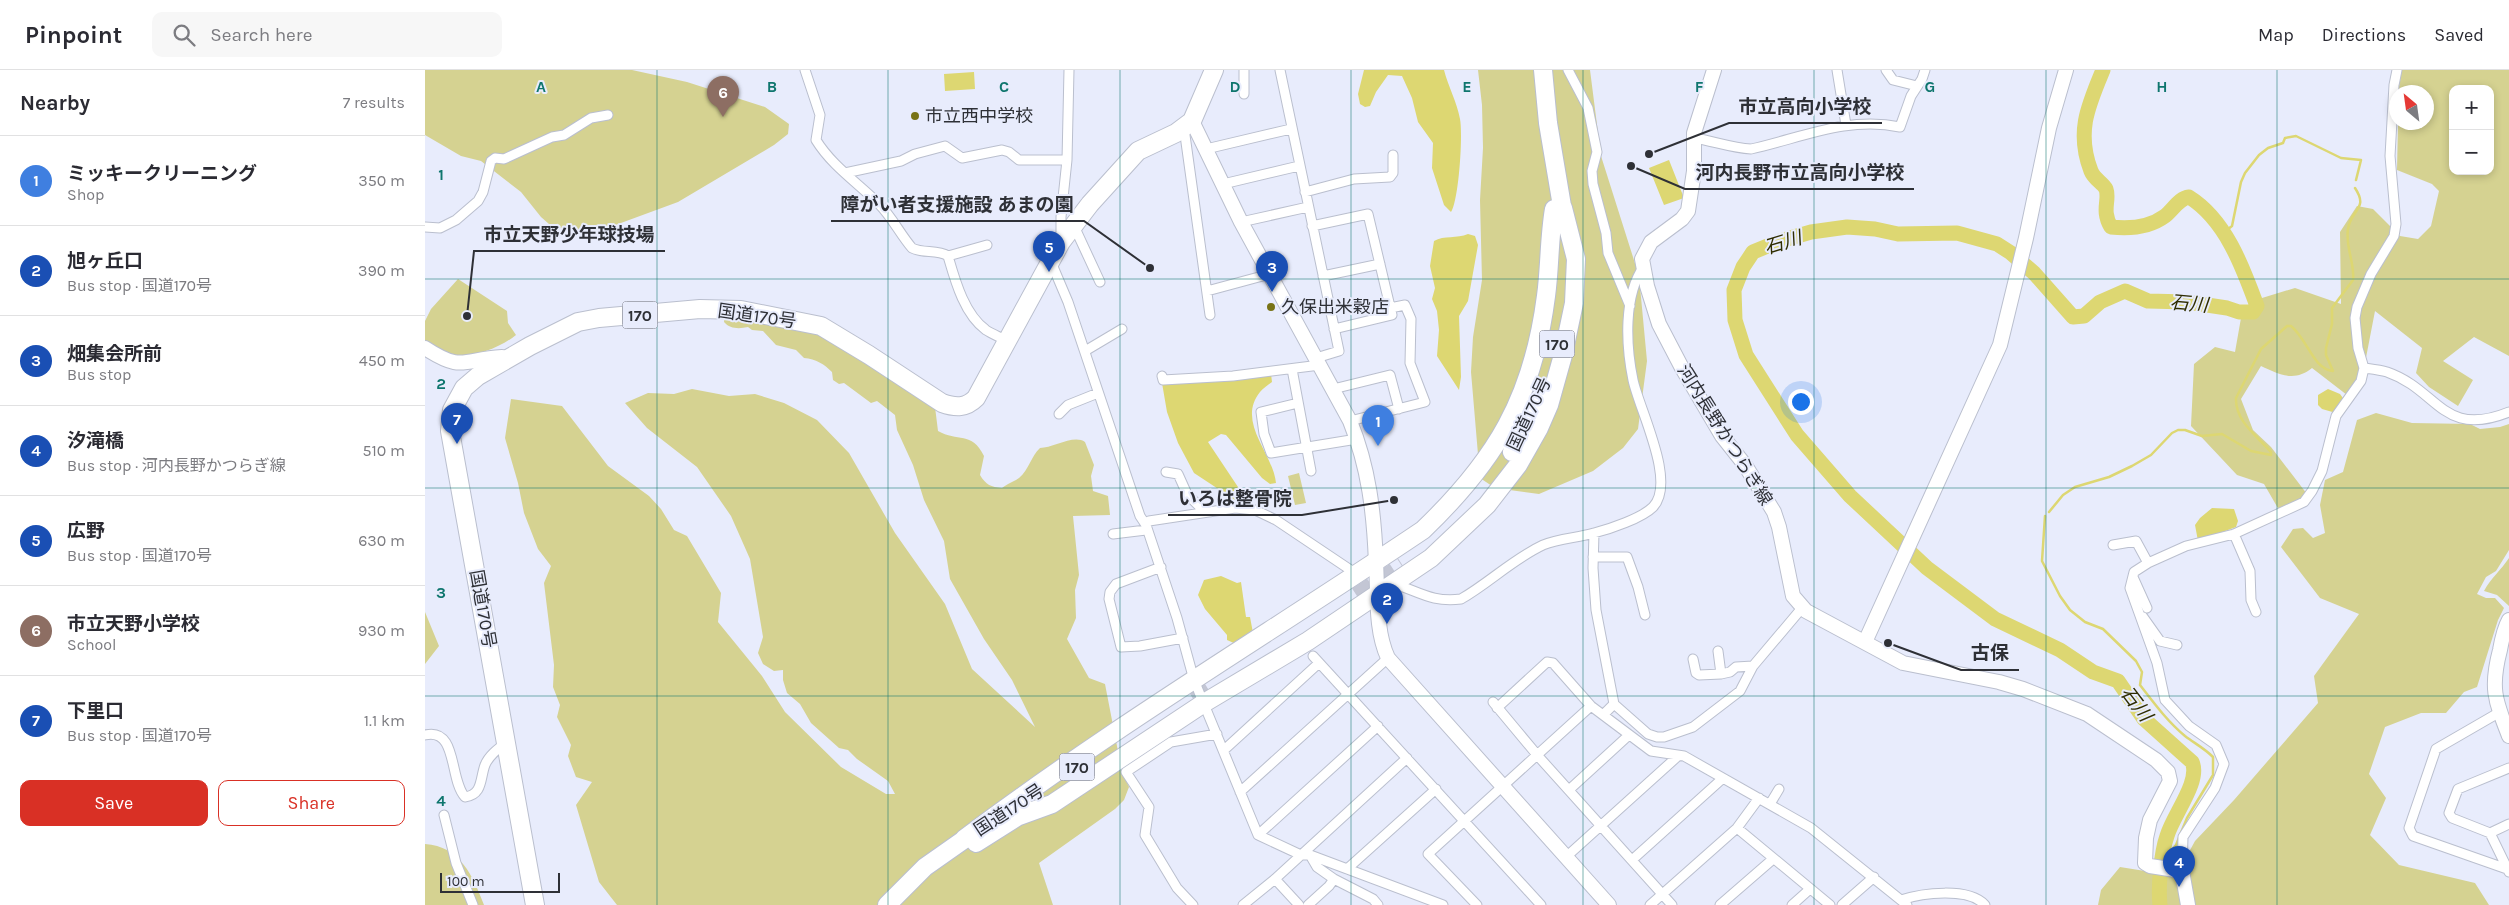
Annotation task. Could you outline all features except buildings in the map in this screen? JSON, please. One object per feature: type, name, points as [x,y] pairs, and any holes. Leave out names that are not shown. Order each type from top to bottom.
[{"type":"highway","points":[[1188,124],[1214,70]]},
{"type":"highway","name":"国道170号","points":[[1533,70],[1539,126],[1559,208]]},
{"type":"highway","name":"国道170号","points":[[1400,563],[1428,538],[1477,488],[1511,435],[1531,396],[1546,349],[1556,301],[1559,208],[1543,70]]},
{"type":"highway","name":"国道170号","points":[[535,905],[450,431],[452,410],[464,388],[478,376],[578,322],[599,318],[700,309],[741,310],[821,326],[869,355],[942,404],[961,407],[969,404],[976,398],[1050,260],[1061,242],[1090,204],[1138,151],[1188,124]]},
{"type":"highway","points":[[1201,692],[1355,586],[1376,561],[1423,530],[1450,504],[1481,469],[1504,431],[1524,392],[1538,346],[1546,296],[1549,241],[1559,208]]},
{"type":"highway","points":[[1201,692],[1307,641],[1377,586],[1394,583],[1431,558],[1481,512],[1508,479],[1539,428],[1549,405],[1563,355],[1574,303],[1576,259],[1559,208]]},
{"type":"highway","name":"国道170号","points":[[898,905],[932,874],[1019,816],[1052,804],[1201,692]]},
{"type":"highway","name":"国道170号","points":[[887,905],[925,867],[1045,778],[1201,692]]},
{"type":"street","points":[[805,70],[820,115],[816,140],[824,153],[884,210],[912,248],[919,252],[944,253],[948,256],[964,302],[977,321],[986,329],[1007,341]]},
{"type":"street","points":[[1061,242],[1061,217],[1067,160],[1069,70]]},
{"type":"street","points":[[1244,94],[1245,70]]},
{"type":"street","points":[[1162,376],[1163,380],[1190,380],[1292,369],[1318,362],[1339,352],[1291,130],[1280,70]]},
{"type":"street","points":[[1568,70],[1588,108],[1597,152],[1592,171],[1593,184],[1606,234],[1608,253],[1630,307]]},
{"type":"street","points":[[1394,583],[1428,598],[1447,601],[1461,599],[1543,545],[1594,533],[1644,513],[1657,500],[1659,463],[1657,451],[1640,404],[1630,365],[1630,307],[1633,284],[1644,266],[1645,251],[1651,242],[1682,219],[1687,211],[1694,171],[1694,138],[1714,70]]},
{"type":"street","points":[[1837,70],[1847,125]]},
{"type":"street","points":[[1886,70],[1893,80],[1917,86]]},
{"type":"street","points":[[1694,138],[1721,142],[1737,148],[1751,149],[1821,129],[1847,125],[1882,123],[1900,127],[1911,96],[1925,70]]},
{"type":"street","points":[[1865,642],[2000,345],[2026,238],[2049,128],[2066,70]]},
{"type":"street","points":[[2177,645],[2160,641],[2130,588],[2134,572],[2148,563],[2187,546],[2234,534],[2304,502],[2322,470],[2336,416],[2357,390],[2364,368],[2357,348],[2355,318],[2357,307],[2371,274],[2395,236],[2396,224],[2390,156],[2397,70]]},
{"type":"street","points":[[425,227],[439,228],[456,220],[478,201],[483,192],[491,161],[495,158],[504,159],[552,138],[564,135],[591,118],[607,115]]},
{"type":"street","points":[[1188,124],[1206,149],[1241,222],[1333,389],[1357,439],[1372,497],[1382,640],[1388,658],[1609,905]]},
{"type":"street","points":[[1188,124],[1210,315]]},
{"type":"street","points":[[1206,149],[1291,130]]},
{"type":"street","points":[[845,173],[901,161],[915,154],[945,146],[962,158],[1002,150],[1009,152],[1019,160],[1067,160]]},
{"type":"street","points":[[1305,192],[1354,179],[1390,177],[1393,173],[1393,155]]},
{"type":"street","points":[[1223,184],[1299,166]]},
{"type":"street","points":[[1241,222],[1308,207]]},
{"type":"street","points":[[1312,226],[1367,214],[1392,315],[1334,329]]},
{"type":"street","points":[[1074,226],[1100,282]]},
{"type":"street","points":[[948,256],[987,245]]},
{"type":"street","points":[[1050,260],[1085,351],[1097,393],[1140,516],[1161,567],[1201,692],[1258,835],[1301,855],[1310,855],[1443,905]]},
{"type":"street","points":[[1323,276],[1380,264]]},
{"type":"street","name":"河内長野かつらぎ線","points":[[1644,266],[1659,324],[1682,368],[1722,436],[1745,465],[1774,512],[1779,527],[1791,590],[1802,608]]},
{"type":"street","points":[[1207,291],[1270,274]]},
{"type":"street","points":[[1350,421],[1425,402],[1411,363],[1410,315],[1405,304],[1390,308]]},
{"type":"street","points":[[1085,351],[1122,329]]},
{"type":"street","points":[[425,348],[451,362],[463,364],[501,357],[506,360]]},
{"type":"street","points":[[2364,368],[2386,372],[2405,381],[2453,417],[2462,421],[2489,418],[2509,412]]},
{"type":"street","points":[[1292,369],[1311,471]]},
{"type":"street","points":[[1333,389],[1389,376],[1399,408]]},
{"type":"street","points":[[1059,414],[1068,405],[1097,393]]},
{"type":"street","points":[[1298,403],[1261,412],[1264,434],[1271,453],[1357,439]]},
{"type":"street","points":[[1166,472],[1178,474],[1187,494],[1199,506],[1202,513]]},
{"type":"street","points":[[1113,534],[1146,527],[1149,522],[1245,508],[1265,513],[1355,586],[1377,586]]},
{"type":"street","points":[[1594,533],[1593,556],[1596,610],[1614,704],[1648,734],[1664,737],[1693,727],[1709,716],[1716,707],[1733,697],[1740,691],[1753,666],[1802,608],[1903,663],[1999,682],[2087,714],[2160,763],[2169,772],[2170,781],[2150,820],[2146,838],[2145,863],[2150,866],[2180,871]]},
{"type":"street","points":[[2234,534],[2250,571],[2251,600],[2257,612]]},
{"type":"street","points":[[2113,545],[2136,541],[2148,563]]},
{"type":"street","points":[[1593,556],[1627,557],[1638,587],[1645,615]]},
{"type":"street","points":[[1161,567],[1116,584],[1109,592],[1121,647],[1140,646],[1183,638]]},
{"type":"street","points":[[2143,610],[2159,669],[2165,700],[2189,726],[2216,745],[2223,764],[2215,788],[2183,837],[2180,871],[2188,905]]},
{"type":"street","points":[[2509,620],[2494,672],[2494,693],[2509,736]]},
{"type":"street","points":[[1718,651],[1721,674]]},
{"type":"street","points":[[1240,792],[1388,658]]},
{"type":"street","points":[[1693,659],[1696,673],[1699,675],[1721,674],[1730,672],[1736,667],[1753,666]]},
{"type":"street","points":[[1224,750],[1316,660],[1465,820],[1541,905]]},
{"type":"street","points":[[1672,905],[1570,789],[1538,756],[1495,705],[1547,662],[1553,663],[1591,706],[1651,751],[1684,756],[1811,828],[1904,902],[1934,893],[1976,898],[1985,905]]},
{"type":"street","points":[[1603,714],[1614,704]]},
{"type":"street","points":[[1477,905],[1428,854],[1591,706]]},
{"type":"street","points":[[2500,712],[2436,749],[2409,828],[2413,836],[2508,871]]},
{"type":"street","points":[[1258,835],[1378,726]]},
{"type":"street","points":[[425,735],[437,734],[449,746],[456,780],[461,792],[465,796],[476,793],[480,786],[485,765],[491,756],[507,742]]},
{"type":"street","points":[[1193,905],[1177,888],[1145,835],[1149,808],[1126,772],[1171,742],[1217,734]]},
{"type":"street","points":[[1570,789],[1629,735]]},
{"type":"street","points":[[1566,857],[1678,756]]},
{"type":"street","points":[[1243,905],[1275,879],[1407,758]]},
{"type":"street","points":[[2508,871],[2490,833],[2452,818],[2449,813],[2458,789],[2509,768]]},
{"type":"street","points":[[1632,860],[1722,779]]},
{"type":"street","points":[[1770,804],[1779,789]]},
{"type":"street","points":[[1347,870],[1436,790]]},
{"type":"street","points":[[1650,905],[1737,828],[1759,798]]},
{"type":"street","points":[[444,815],[456,863],[473,905]]},
{"type":"street","points":[[2490,833],[2509,824]]},
{"type":"street","points":[[1737,828],[1830,905]]},
{"type":"street","points":[[1310,855],[1317,867],[1334,879],[1373,899],[1378,905]]},
{"type":"street","points":[[1721,905],[1773,859]]},
{"type":"street","points":[[1841,905],[1873,877]]},
{"type":"street","points":[[1275,879],[1299,905]]},
{"type":"street","points":[[1308,905],[1334,879]]},
{"type":"street","points":[[1792,905],[1810,889]]},
{"type":"shaded area","points":[[425,70],[632,70],[687,82],[765,107],[789,124],[788,134],[774,145],[678,202],[591,234],[581,234],[549,224],[521,192],[481,161],[461,156],[425,135]]},
{"type":"shaded area","points":[[1364,70],[1444,70],[1457,106],[1461,127],[1458,181],[1451,212],[1444,205],[1432,168],[1433,143],[1418,122],[1412,98],[1402,76],[1388,75],[1376,92],[1370,106],[1365,107],[1360,104],[1358,94]]},
{"type":"shaded area","points":[[1478,70],[1590,70],[1601,156],[1639,276],[1647,361],[1638,429],[1623,448],[1593,471],[1539,494],[1495,488],[1480,478],[1471,372],[1473,337],[1482,280],[1480,200],[1483,148],[1482,105]]},
{"type":"shaded area","points":[[2402,70],[2509,70],[2509,356],[2474,337],[2443,361],[2473,380],[2458,406],[2429,387],[2416,373],[2422,348],[2375,311],[2364,368],[2347,395],[2312,368],[2300,375],[2287,376],[2261,366],[2241,399],[2253,430],[2271,447],[2307,494],[2301,501],[2279,510],[2264,484],[2237,475],[2191,426],[2194,364],[2215,347],[2235,352],[2241,318],[2262,298],[2295,288],[2341,304],[2340,232],[2357,206],[2373,209],[2400,236],[2418,239],[2431,226],[2439,191],[2432,184],[2397,170],[2398,130],[2434,130],[2434,85],[2399,85]]},
{"type":"shaded area","points":[[974,72],[975,89],[945,91],[944,74]]},
{"type":"shaded area","points":[[1669,160],[1684,198],[1664,205],[1649,168]]},
{"type":"shaded area","points":[[1468,234],[1475,236],[1478,245],[1468,301],[1459,316],[1461,377],[1459,390],[1437,356],[1439,330],[1437,311],[1432,299],[1435,288],[1430,266],[1434,241]]},
{"type":"shaded area","points":[[458,279],[507,311],[508,323],[516,335],[499,346],[468,355],[447,355],[425,344],[425,321],[431,309]]},
{"type":"shaded area","points":[[725,314],[816,330],[935,407],[938,431],[969,440],[979,448],[984,456],[980,475],[984,481],[992,486],[1002,488],[1019,478],[1040,448],[1069,440],[1085,442],[1094,465],[1091,476],[1093,491],[1108,496],[1110,515],[1073,516],[1079,575],[1075,590],[1076,618],[1067,639],[1089,678],[1105,684],[1122,772],[1129,787],[1124,800],[1115,809],[1039,863],[1053,905],[617,905],[599,882],[576,805],[592,782],[576,777],[568,756],[571,745],[557,717],[560,705],[553,687],[554,665],[544,583],[551,566],[538,549],[524,513],[518,483],[505,438],[511,399],[562,406],[608,466],[649,496],[661,509],[674,530],[687,536],[721,593],[718,622],[762,676],[785,712],[841,767],[886,794],[895,794],[888,781],[857,759],[848,750],[839,748],[811,723],[800,704],[787,693],[783,680],[783,670],[774,671],[763,664],[758,653],[763,637],[750,559],[731,516],[697,467],[647,428],[625,403],[648,393],[674,394],[692,389],[729,396],[755,394],[784,403],[817,420],[849,453],[895,533],[945,604],[972,669],[1035,727],[1012,680],[984,639],[950,579],[944,541],[924,500],[913,465],[897,430],[895,415],[877,401],[871,403],[844,383],[839,384],[833,380],[832,372],[819,362],[804,358],[796,350],[776,345],[763,331],[752,330],[748,327],[738,328],[729,326],[724,322]]},
{"type":"shaded area","points":[[1271,374],[1272,382],[1260,392],[1254,403],[1252,415],[1258,438],[1269,460],[1276,483],[1270,484],[1262,478],[1226,435],[1221,434],[1208,442],[1238,487],[1240,495],[1235,500],[1194,473],[1178,443],[1167,412],[1162,383],[1228,380]]},
{"type":"shaded area","points":[[2328,389],[2340,394],[2345,401],[2336,413],[2322,409],[2318,405],[2318,395]]},
{"type":"shaded area","points":[[2376,413],[2412,423],[2470,424],[2480,429],[2509,424],[2509,550],[2496,571],[2486,577],[2477,594],[2486,598],[2495,598],[2504,608],[2498,620],[2477,687],[2464,692],[2446,713],[2421,713],[2385,727],[2369,774],[2386,798],[2370,835],[2399,865],[2475,883],[2489,905],[2098,905],[2101,890],[2120,867],[2176,876],[2195,841],[2234,800],[2318,703],[2314,676],[2359,614],[2320,598],[2281,547],[2293,529],[2303,528],[2313,538],[2325,533],[2320,505],[2325,480],[2343,472],[2357,420]]},
{"type":"shaded area","points":[[1299,473],[1306,503],[1295,505],[1288,476]]},
{"type":"shaded area","points":[[2212,508],[2234,509],[2238,521],[2236,527],[2198,541],[2195,525]]},
{"type":"shaded area","points":[[2509,558],[2509,606],[2497,595],[2484,591]]},
{"type":"shaded area","points":[[1221,576],[1237,583],[1241,582],[1246,617],[1250,617],[1253,633],[1236,644],[1227,640],[1227,635],[1205,609],[1198,595],[1204,580]]},
{"type":"shaded area","points":[[425,612],[439,646],[425,664]]},
{"type":"shaded area","points":[[425,844],[447,850],[463,864],[470,873],[484,905],[425,905]]},
{"type":"waterway","name":"石川","points":[[2103,70],[2089,107],[2084,131],[2084,144],[2091,171],[2106,189],[2106,210],[2111,227],[2125,228],[2153,223],[2165,216],[2179,202],[2189,197],[2213,218],[2232,246],[2257,306],[2253,312],[2239,312],[2227,308],[2187,302],[2148,301],[2125,291],[2100,302],[2084,316],[2073,317],[2034,273],[2011,253],[1997,244],[1957,233],[1898,234],[1875,229],[1847,227],[1811,232],[1780,241],[1753,252],[1743,267],[1734,290],[1735,320],[1746,355],[1797,435],[1850,496],[1927,568],[1995,619],[2060,650],[2093,672],[2118,681],[2144,719],[2192,762],[2194,770],[2193,779],[2170,828],[2163,851],[2159,889],[2160,905]]},
{"type":"waterway","points":[[2223,233],[2232,226],[2241,182],[2245,173],[2259,155],[2268,148],[2283,143],[2285,138],[2296,136],[2341,158],[2361,160],[2356,180]]},
{"type":"waterway","points":[[2049,512],[2063,495],[2075,487],[2109,477],[2132,466],[2151,455],[2172,433],[2178,430],[2185,430],[2202,436],[2222,434],[2251,451],[2271,455],[2271,452],[2243,421],[2239,414],[2236,398],[2261,349],[2287,326],[2291,326],[2297,332],[2320,365],[2333,371],[2326,355],[2326,348],[2332,324],[2332,308],[2353,280],[2353,267],[2347,236],[2350,222],[2360,205],[2359,195],[2355,188]]},
{"type":"waterway","points":[[2045,516],[2042,561],[2060,596],[2070,610],[2085,622],[2103,629],[2136,661],[2142,672],[2140,685],[2156,705],[2178,730],[2213,757],[2213,775],[2187,818],[2176,845],[2163,860]]},
{"type":"tunnel","points":[[1357,596],[1403,566]]},
{"type":"tunnel","points":[[1190,694],[1209,682]]},
{"type":"place","name":"市立西中学校","points":[[915,116]]},
{"type":"place","name":"市立天野小学校","points":[[723,117]]},
{"type":"place","name":"市立高向小学校","points":[[1649,154]]},
{"type":"place","name":"河内長野市立高向小学校","points":[[1631,166]]},
{"type":"place","name":"障がい者支援施設 あまの園","points":[[1150,268]]},
{"type":"place","name":"広野","points":[[1049,272]]},
{"type":"place","name":"畑集会所前","points":[[1272,292]]},
{"type":"place","name":"久保出米穀店","points":[[1271,307]]},
{"type":"place","name":"市立天野少年球技場","points":[[467,316]]},
{"type":"place","name":"下里口","points":[[457,444]]},
{"type":"place","name":"ミッキークリーニング","points":[[1378,446]]},
{"type":"place","name":"いろは整骨院","points":[[1394,500]]},
{"type":"place","name":"旭ヶ丘口","points":[[1387,624]]},
{"type":"place","name":"古保","points":[[1888,643]]},
{"type":"place","name":"汐滝橋","points":[[2179,887]]}]
